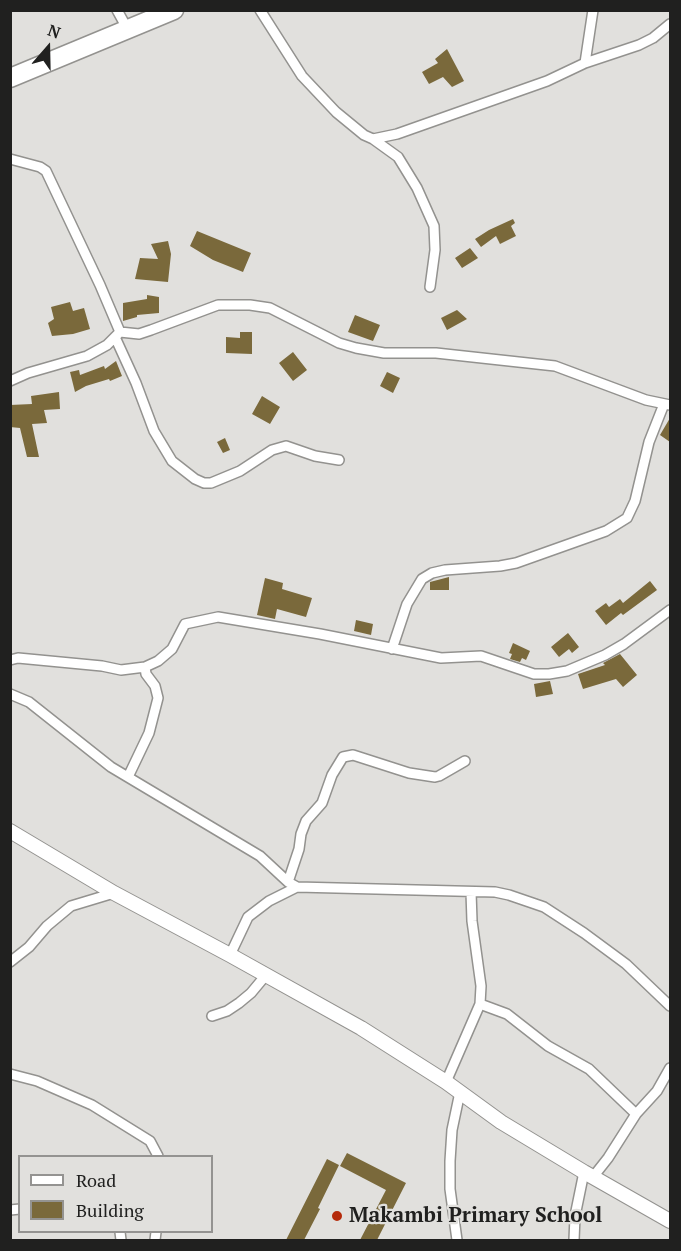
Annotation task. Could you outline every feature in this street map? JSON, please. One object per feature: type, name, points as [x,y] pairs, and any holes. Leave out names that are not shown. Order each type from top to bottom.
[{"type":"highway","points":[[10,78],[174,10]]},
{"type":"street","points":[[117,10],[128,30]]},
{"type":"street","points":[[260,10],[302,76],[336,112],[364,135],[398,157],[417,188],[434,226],[435,250],[430,287]]},
{"type":"street","points":[[585,63],[593,10]]},
{"type":"street","points":[[373,139],[397,134],[547,81],[585,63],[639,45],[653,38],[670,24]]},
{"type":"street","points":[[10,159],[40,167],[46,171],[117,335],[154,431],[172,461],[195,478],[204,483],[211,483],[240,471],[272,450],[286,446],[315,456],[339,460]]},
{"type":"street","points":[[10,381],[28,373],[87,356],[107,345],[117,335],[139,334],[218,305],[250,305],[270,308],[339,343],[356,348],[384,353],[436,353],[555,366],[646,400],[667,405],[649,442],[635,501],[627,518],[606,531],[516,563],[432,573],[422,579],[407,604],[392,649]]},
{"type":"street","points":[[10,660],[18,658],[121,670],[145,667],[158,661],[172,650],[186,624],[218,617],[441,658],[482,656],[534,674],[549,674],[567,670],[605,655],[670,610]]},
{"type":"street","points":[[128,777],[149,733],[158,698],[155,686],[146,674],[145,667]]},
{"type":"street","points":[[10,694],[29,702],[83,746],[128,777],[260,856],[292,885]]},
{"type":"street","points":[[292,885],[301,834],[306,821],[322,803],[332,775],[343,757],[353,755],[410,773],[435,777],[439,777],[465,760]]},
{"type":"street","points":[[10,831],[114,893],[361,1028],[446,1082],[501,1122],[670,1221]]},
{"type":"street","points":[[230,955],[248,917],[292,885],[495,892],[544,907],[584,933],[626,964],[670,1006]]},
{"type":"street","points":[[446,1082],[480,1004],[480,978],[474,944],[471,892]]},
{"type":"street","points":[[10,962],[71,906],[114,893]]},
{"type":"street","points":[[212,1016],[227,1011],[239,1003],[266,975]]},
{"type":"street","points":[[480,1004],[507,1014],[557,1052],[589,1069],[636,1114]]},
{"type":"street","points":[[574,1240],[575,1216],[589,1175],[608,1158],[636,1114],[657,1091],[670,1068]]},
{"type":"street","points":[[10,1074],[37,1081],[78,1098],[150,1141],[157,1155]]},
{"type":"street","points":[[457,1240],[450,1190],[450,1161],[452,1130],[460,1092]]},
{"type":"building","points":[[447,49],[464,81],[452,87],[443,77],[429,84],[422,72],[438,63],[435,59]]},
{"type":"building","points":[[513,219],[515,223],[511,226],[516,236],[500,244],[496,236],[481,247],[475,239],[489,230]]},
{"type":"building","points":[[197,231],[251,253],[243,272],[213,260],[190,246]]},
{"type":"building","points":[[168,241],[171,254],[168,282],[135,279],[140,258],[158,259],[151,244]]},
{"type":"building","points":[[470,248],[478,258],[462,268],[455,258]]},
{"type":"building","points":[[147,295],[159,297],[159,313],[137,315],[137,317],[123,321],[123,303],[147,299]]},
{"type":"building","points":[[70,302],[73,311],[84,308],[90,329],[73,334],[52,336],[48,323],[54,319],[51,307]]},
{"type":"building","points":[[457,310],[467,319],[447,330],[441,318]]},
{"type":"building","points":[[355,315],[380,325],[373,341],[348,332]]},
{"type":"building","points":[[240,332],[252,332],[252,354],[226,353],[226,337],[240,338]]},
{"type":"building","points":[[293,352],[307,370],[293,381],[279,363]]},
{"type":"building","points":[[116,361],[122,376],[86,386],[75,392],[70,372],[79,370],[80,375],[104,366],[105,369]]},
{"type":"building","points":[[387,372],[400,378],[393,393],[380,386]]},
{"type":"building","points":[[59,392],[60,409],[44,410],[47,423],[32,424],[39,457],[27,457],[20,428],[10,427],[10,405],[32,404],[31,396]]},
{"type":"building","points":[[262,396],[280,407],[270,424],[252,414]]},
{"type":"building","points":[[670,418],[670,442],[660,435]]},
{"type":"building","points":[[225,438],[230,450],[223,453],[217,442]]},
{"type":"building","points":[[449,577],[449,590],[430,590],[430,582]]},
{"type":"building","points":[[265,578],[283,583],[282,589],[312,598],[306,617],[277,609],[275,619],[257,615]]},
{"type":"building","points":[[650,581],[657,590],[606,625],[595,611],[606,603],[609,607],[620,599],[623,603]]},
{"type":"building","points":[[356,620],[373,624],[371,635],[354,631]]},
{"type":"building","points":[[568,633],[579,647],[572,653],[569,649],[559,657],[551,647]]},
{"type":"building","points":[[513,643],[530,651],[526,660],[522,658],[520,662],[510,659],[512,654],[509,653]]},
{"type":"building","points":[[620,654],[637,675],[623,687],[616,679],[583,689],[578,674],[605,665],[603,663]]},
{"type":"building","points":[[550,681],[553,694],[536,697],[534,684]]},
{"type":"building","points":[[347,1153],[406,1183],[377,1240],[360,1240],[386,1190],[340,1166]]},
{"type":"building","points":[[327,1159],[339,1165],[318,1208],[320,1209],[304,1240],[286,1240]]},
{"type":"place","name":"Makambi Primary School","points":[[337,1216]]}]
